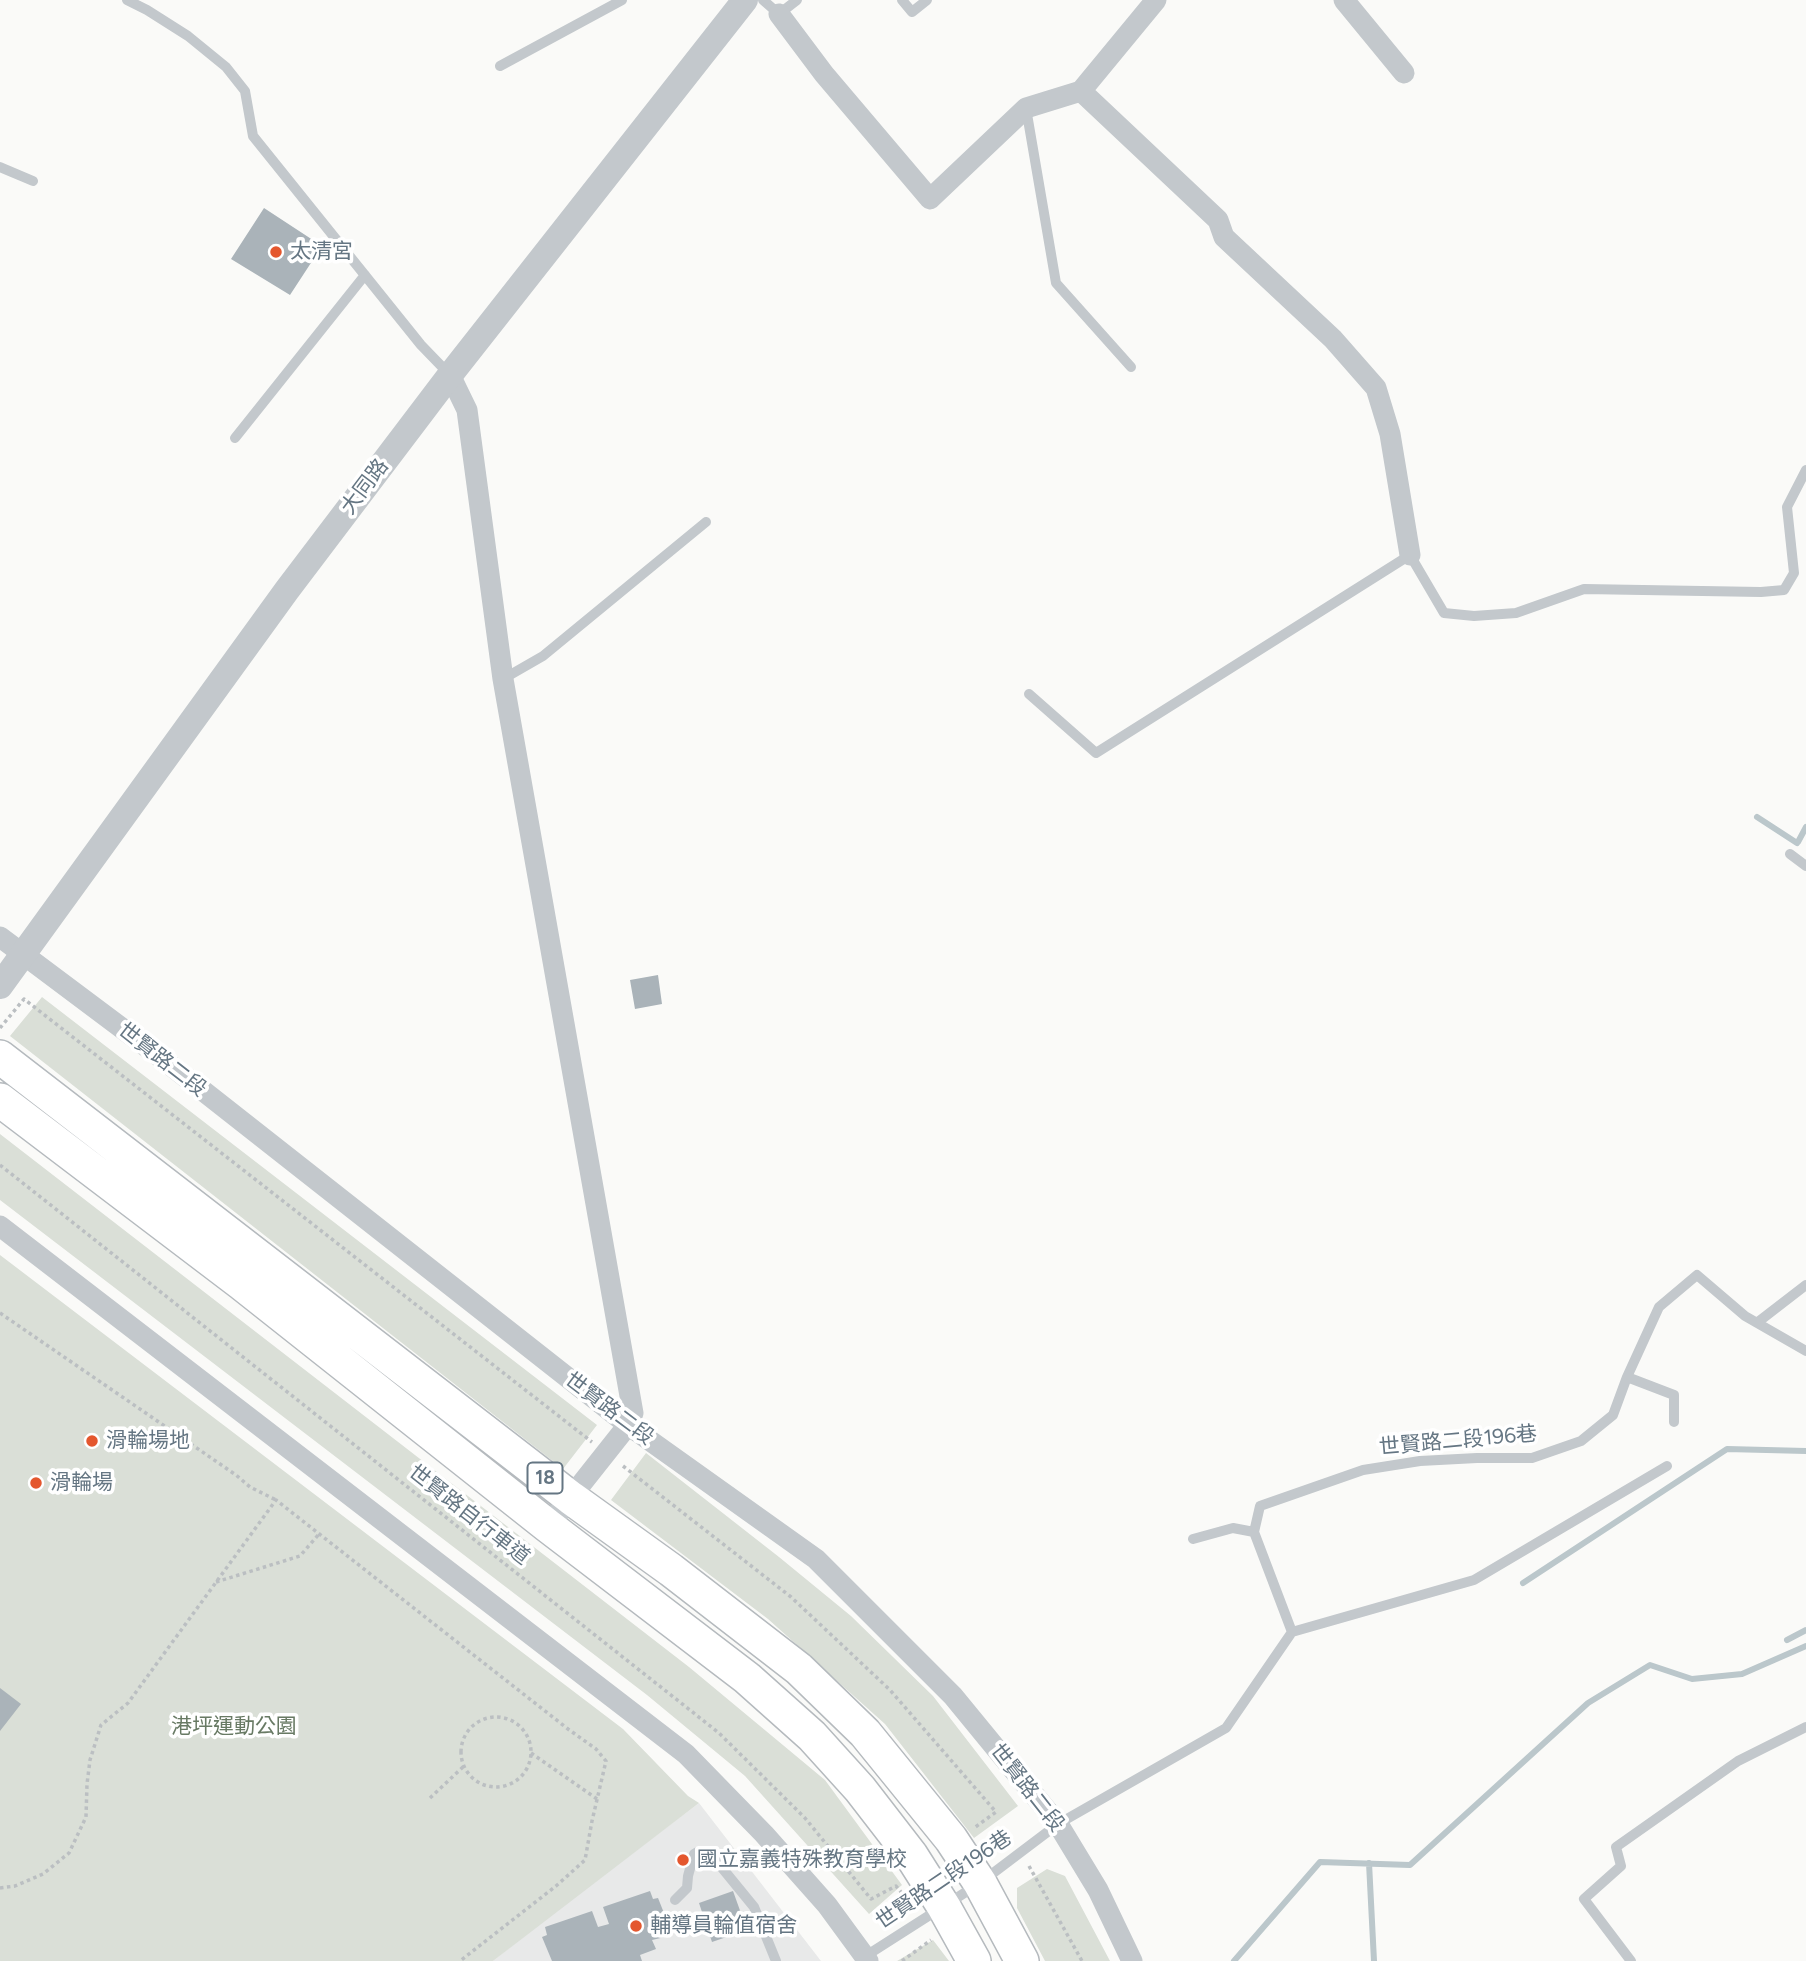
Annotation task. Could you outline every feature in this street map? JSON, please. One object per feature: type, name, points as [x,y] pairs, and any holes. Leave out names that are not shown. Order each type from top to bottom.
[{"type":"main road","name":"18","points":[[0,1057],[571,1498],[799,1668],[865,1733],[951,1839],[980,1883],[1022,1961]]},
{"type":"main road","name":"18","points":[[0,1100],[241,1283],[548,1526],[747,1678],[812,1736],[860,1789],[911,1855],[941,1922],[974,1961]]},
{"type":"street","points":[[779,14],[824,74],[930,199],[1026,108],[1081,91],[1156,0]]},
{"type":"street","points":[[1344,0],[1404,74]]},
{"type":"street","name":"大同路","points":[[0,986],[287,590],[450,375],[746,1]]},
{"type":"street","points":[[1081,91],[1217,220],[1224,237],[1333,339],[1376,388],[1391,434],[1410,555]]},
{"type":"street","points":[[450,375],[467,410],[503,679],[633,1413],[628,1424],[548,1526]]},
{"type":"street","name":"世賢路二段","points":[[0,937],[155,1053],[628,1424],[816,1559],[953,1696],[1058,1824],[1098,1890],[1132,1961]]},
{"type":"street","points":[[0,1226],[686,1754],[764,1834],[827,1905],[863,1959]]},
{"type":"lane","points":[[127,0],[188,36],[226,67],[245,91],[253,136],[421,345],[450,375]]},
{"type":"lane","points":[[500,66],[622,0]]},
{"type":"lane","points":[[746,1],[779,14],[797,0]]},
{"type":"lane","points":[[902,0],[912,12],[927,0]]},
{"type":"lane","points":[[1026,108],[1056,283],[1131,367]]},
{"type":"lane","points":[[0,167],[33,181]]},
{"type":"lane","points":[[235,438],[365,275]]},
{"type":"lane","points":[[1028,694],[1096,752],[1410,555],[1444,613],[1475,616],[1516,613],[1584,589],[1761,592],[1784,590],[1794,573],[1787,507],[1806,470]]},
{"type":"lane","points":[[503,679],[542,656],[706,522]]},
{"type":"lane","points":[[1790,854],[1806,866]]},
{"type":"lane","name":"世賢路二段196巷","points":[[1254,1532],[1260,1506],[1363,1470],[1420,1461],[1532,1458],[1581,1441],[1613,1415],[1659,1307],[1697,1275],[1745,1316],[1806,1351]]},
{"type":"lane","points":[[1758,1322],[1806,1284]]},
{"type":"lane","points":[[1627,1377],[1674,1395],[1674,1422]]},
{"type":"lane","points":[[1193,1539],[1233,1528],[1254,1532],[1292,1632],[1474,1580],[1667,1466]]},
{"type":"lane","name":"世賢路二段196巷","points":[[863,1959],[941,1922],[980,1883],[1058,1824],[1226,1728],[1292,1632]]},
{"type":"lane","points":[[1631,1961],[1584,1899],[1620,1866],[1616,1847],[1738,1761],[1806,1727]]},
{"type":"lane","points":[[675,1900],[687,1888],[694,1854],[699,1852],[714,1858],[754,1907],[776,1961]]},
{"type":"path","points":[[0,1028],[24,999],[591,1441]]},
{"type":"path","name":"世賢路自行車道","points":[[0,1165],[719,1732],[805,1818],[871,1899],[896,1886]]},
{"type":"path","points":[[0,1313],[250,1487],[276,1500],[596,1749],[606,1761],[585,1860],[460,1961]]},
{"type":"path","points":[[633,1474],[791,1597],[890,1690],[996,1812],[974,1828]]},
{"type":"path","points":[[0,1888],[15,1886],[43,1874],[69,1853],[86,1817],[90,1759],[100,1725],[128,1703],[276,1500]]},
{"type":"path","points":[[216,1582],[300,1556],[319,1534]]},
{"type":"path","points":[[495,1716],[507,1718],[525,1731],[531,1754],[523,1774],[513,1782],[503,1786],[480,1783],[464,1766],[462,1744],[466,1733],[474,1724],[495,1716]]},
{"type":"path","points":[[531,1754],[597,1800]]},
{"type":"path","points":[[430,1798],[464,1766]]},
{"type":"path","points":[[1020,1872],[1030,1865],[1082,1961]]},
{"type":"path","points":[[902,1961],[941,1922]]},
{"type":"shaded area","name":"國立嘉義特殊教育學校","points":[[699,1803],[821,1961],[493,1961],[549,1916]]},
{"type":"green space","points":[[42,997],[597,1425],[563,1469],[10,1036]]},
{"type":"green space","points":[[0,1134],[689,1667],[825,1780],[902,1885],[869,1914],[745,1776],[647,1695],[0,1200]]},
{"type":"green space","name":"港坪運動公園","points":[[0,1255],[623,1729],[688,1796],[699,1803],[493,1961],[0,1961]]},
{"type":"green space","points":[[646,1453],[851,1616],[933,1696],[1018,1806],[974,1838],[885,1724],[768,1619],[611,1500]]},
{"type":"green space","points":[[1047,1869],[1065,1876],[1110,1961],[1045,1961],[1017,1908],[1017,1888]]},
{"type":"green space","points":[[933,1940],[949,1961],[897,1961]]},
{"type":"building","name":"太清宮","points":[[264,208],[322,246],[290,295],[231,259]]},
{"type":"building","points":[[658,975],[662,1004],[635,1009],[630,980]]},
{"type":"building","points":[[0,1688],[21,1704],[0,1731]]},
{"type":"building","name":"輔導員輪值宿舍","points":[[650,1891],[653,1899],[658,1898],[670,1928],[667,1930],[669,1936],[652,1940],[656,1949],[640,1955],[642,1961],[552,1961],[542,1937],[547,1935],[545,1927],[592,1911],[598,1927],[609,1924],[603,1907]]},
{"type":"building","points":[[733,1891],[747,1930],[712,1942],[699,1903]]},
{"type":"waterway","points":[[1757,817],[1797,843]]},
{"type":"waterway","points":[[1798,842],[1806,827]]},
{"type":"waterway","points":[[1523,1583],[1727,1449],[1806,1451]]},
{"type":"waterway","points":[[1787,1640],[1806,1630]]},
{"type":"waterway","points":[[1234,1961],[1320,1862],[1410,1865],[1588,1703],[1650,1665],[1692,1679],[1742,1674],[1806,1646]]},
{"type":"waterway","points":[[1369,1863],[1374,1961]]},
{"type":"place","name":"太清宮","points":[[276,252]]},
{"type":"place","name":"滑輪場地","points":[[92,1441]]},
{"type":"place","name":"滑輪場","points":[[36,1483]]},
{"type":"place","name":"國立嘉義特殊教育學校","points":[[683,1860]]},
{"type":"place","name":"輔導員輪值宿舍","points":[[636,1926]]}]
